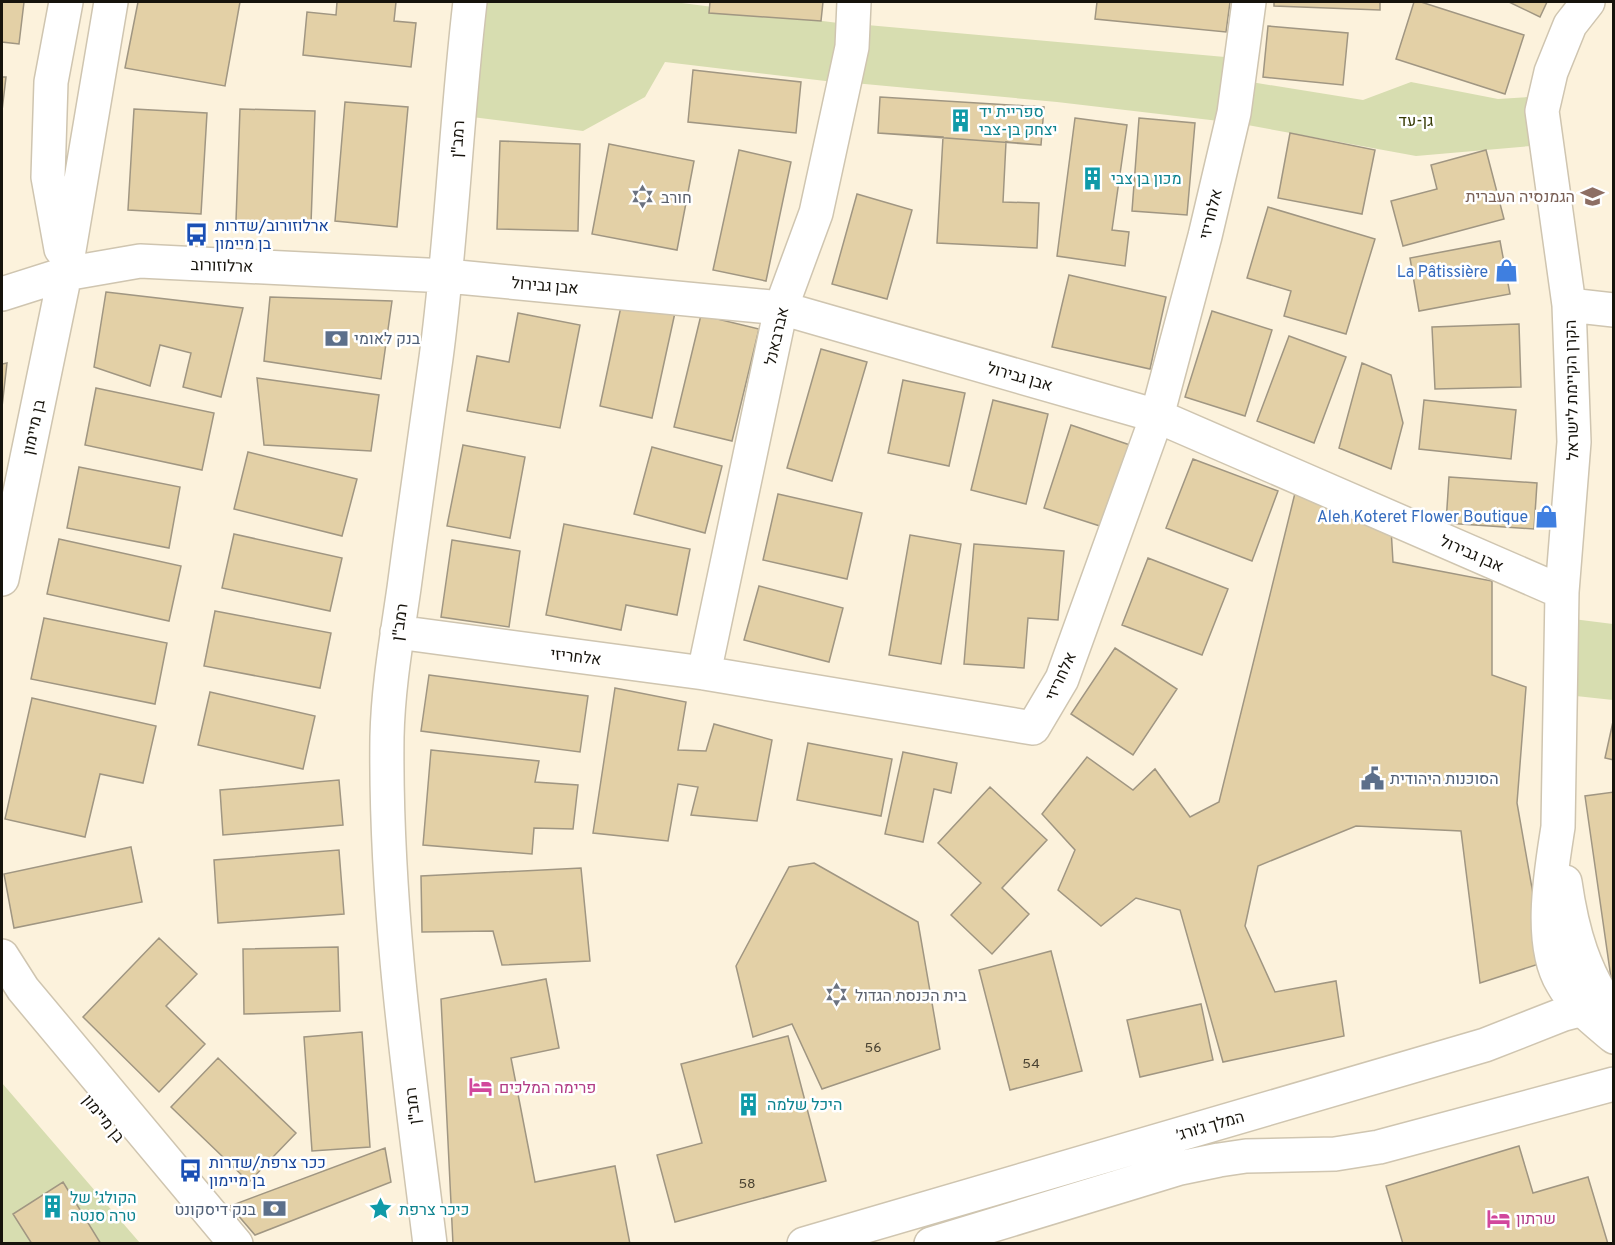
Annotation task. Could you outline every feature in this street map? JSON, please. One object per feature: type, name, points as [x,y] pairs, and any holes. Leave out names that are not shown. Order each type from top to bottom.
[{"type":"street","name":"בן מיימון","points":[[65,274],[48,177],[51,82],[66,2]]},
{"type":"street","name":"בן מיימון","points":[[2,579],[65,274],[111,2]]},
{"type":"street","name":"רמב\"ן","points":[[430,1244],[401,1012],[388,837],[387,732],[397,632],[447,276],[463,64],[471,2]]},
{"type":"street","name":"אברבאנל","points":[[704,673],[781,308],[816,213],[852,47],[854,2]]},
{"type":"street","name":"אלחריזי","points":[[397,632],[704,673],[1033,728],[1062,678],[1157,416],[1205,236],[1234,113],[1249,2]]},
{"type":"street","name":"הקרן הקיימת לישראל","points":[[1588,2],[1570,25],[1551,72],[1542,111],[1569,305],[1574,442],[1562,592],[1558,827],[1574,934],[1614,1037]]},
{"type":"street","name":"ארלוזורוב","points":[[2,294],[65,274],[141,261],[447,276]]},
{"type":"street","name":"אבן גבירול","points":[[447,276],[781,308],[1157,416],[1562,592]]},
{"type":"street","points":[[1569,305],[1614,310]]},
{"type":"street","points":[[2,956],[23,990],[236,1244]]},
{"type":"street","name":"בן מיימון","points":[[2,992],[207,1244]]},
{"type":"street","name":"המלך ג׳ורג׳","points":[[804,1244],[1485,1045],[1549,1019],[1603,1007]]},
{"type":"street","name":"המלך ג׳ורג׳","points":[[931,1244],[1180,1168],[1246,1156],[1335,1154],[1379,1147],[1614,1084]]},
{"type":"green space","points":[[484,2],[674,2],[846,24],[834,82],[665,62],[645,97],[583,131],[472,117]]},
{"type":"green space","points":[[867,25],[1225,57],[1219,121],[1057,102],[854,83]]},
{"type":"green space","name":"גן-עד","points":[[1251,82],[1363,100],[1411,82],[1498,99],[1528,97],[1531,146],[1416,156],[1242,124]]},
{"type":"green space","points":[[1573,619],[1613,624],[1613,700],[1576,696]]},
{"type":"green space","points":[[2,1083],[140,1243],[2,1243]]},
{"type":"building","points":[[2,2],[24,2],[19,44],[2,42]]},
{"type":"building","points":[[138,2],[240,2],[225,86],[125,68]]},
{"type":"building","points":[[337,2],[396,2],[394,21],[416,23],[411,67],[303,55],[307,12],[336,15]]},
{"type":"building","points":[[710,2],[823,2],[821,21],[709,13]]},
{"type":"building","points":[[1097,2],[1230,2],[1226,32],[1095,19]]},
{"type":"building","points":[[1274,2],[1380,2],[1380,10],[1274,6]]},
{"type":"building","points":[[1414,2],[1421,2],[1524,35],[1505,94],[1396,59]]},
{"type":"building","points":[[1509,2],[1547,2],[1540,17]]},
{"type":"building","points":[[1268,26],[1348,33],[1343,85],[1263,77]]},
{"type":"building","points":[[693,70],[801,82],[796,133],[688,122]]},
{"type":"building","points":[[2,77],[6,77],[2,111]]},
{"type":"building","points":[[880,97],[1044,107],[1041,145],[1006,142],[1003,202],[1039,203],[1037,248],[937,243],[943,137],[878,133]]},
{"type":"building","name":"ספריית יד יצחק בן-צבי","points":[[880,97],[1044,107],[1041,145],[878,133]]},
{"type":"building","points":[[345,102],[408,107],[397,227],[335,221]]},
{"type":"building","points":[[134,109],[207,113],[201,214],[128,210]]},
{"type":"building","points":[[240,109],[315,111],[311,224],[236,221]]},
{"type":"building","name":"מכון בן צבי","points":[[1075,118],[1127,125],[1112,230],[1129,232],[1125,266],[1057,256]]},
{"type":"building","points":[[1139,118],[1195,123],[1187,215],[1132,211]]},
{"type":"building","points":[[1290,133],[1375,150],[1362,214],[1278,198]]},
{"type":"building","points":[[500,141],[580,144],[578,231],[497,229]]},
{"type":"building","name":"חורב","points":[[609,144],[694,161],[677,250],[592,234]]},
{"type":"building","points":[[739,150],[791,162],[766,281],[713,270]]},
{"type":"building","points":[[1486,150],[1504,219],[1403,246],[1391,201],[1437,189],[1431,165]]},
{"type":"building","points":[[857,194],[912,210],[887,299],[832,284]]},
{"type":"building","points":[[1268,207],[1375,239],[1346,334],[1284,316],[1291,291],[1247,278]]},
{"type":"building","points":[[1500,241],[1510,294],[1419,311],[1410,258]]},
{"type":"building","points":[[1069,275],[1166,297],[1150,369],[1052,347]]},
{"type":"building","points":[[106,292],[243,308],[221,397],[183,387],[191,353],[160,345],[150,386],[94,367]]},
{"type":"building","points":[[270,297],[392,301],[381,379],[264,361]]},
{"type":"building","points":[[623,297],[676,308],[652,418],[600,406]]},
{"type":"building","points":[[1212,311],[1272,330],[1245,416],[1185,397]]},
{"type":"building","points":[[518,313],[580,325],[560,428],[467,411],[477,356],[509,362]]},
{"type":"building","points":[[701,315],[759,329],[732,441],[674,427]]},
{"type":"building","points":[[1519,324],[1521,387],[1435,389],[1432,327]]},
{"type":"building","points":[[1289,336],[1346,357],[1314,443],[1257,421]]},
{"type":"building","points":[[821,349],[867,362],[832,481],[787,468]]},
{"type":"building","points":[[7,363],[2,407],[2,364]]},
{"type":"building","points":[[1362,363],[1391,375],[1403,423],[1391,469],[1339,448]]},
{"type":"building","points":[[257,378],[379,395],[371,451],[264,445]]},
{"type":"building","points":[[903,380],[965,393],[949,466],[888,453]]},
{"type":"building","points":[[96,388],[214,413],[202,470],[85,445]]},
{"type":"building","points":[[993,400],[1048,414],[1026,504],[971,490]]},
{"type":"building","points":[[1424,400],[1516,410],[1511,459],[1419,449]]},
{"type":"building","points":[[1071,425],[1130,445],[1103,527],[1044,508]]},
{"type":"building","points":[[463,445],[525,457],[510,538],[447,526]]},
{"type":"building","points":[[652,447],[722,466],[705,533],[634,514]]},
{"type":"building","points":[[248,452],[357,479],[342,536],[234,509]]},
{"type":"building","points":[[1193,459],[1278,491],[1252,561],[1166,528]]},
{"type":"building","points":[[79,467],[180,487],[169,548],[67,528]]},
{"type":"building","points":[[1449,477],[1537,483],[1534,529],[1446,523]]},
{"type":"building","name":"הסוכנות היהודית","points":[[1296,489],[1391,528],[1393,562],[1492,581],[1492,675],[1526,687],[1517,803],[1545,962],[1480,983],[1461,831],[1356,826],[1258,866],[1245,926],[1275,992],[1336,981],[1344,1036],[1223,1062],[1180,910],[1136,898],[1101,926],[1058,890],[1075,850],[1042,814],[1087,757],[1133,790],[1155,769],[1190,817],[1219,802]]},
{"type":"building","points":[[778,494],[862,513],[847,579],[763,560]]},
{"type":"building","points":[[564,524],[690,549],[677,615],[626,605],[621,630],[546,615]]},
{"type":"building","points":[[234,534],[342,558],[330,611],[222,588]]},
{"type":"building","points":[[910,535],[961,544],[941,664],[889,655]]},
{"type":"building","points":[[59,539],[181,566],[169,621],[47,594]]},
{"type":"building","points":[[452,540],[520,551],[509,627],[441,617]]},
{"type":"building","points":[[974,544],[1064,551],[1058,620],[1028,618],[1024,668],[964,664]]},
{"type":"building","points":[[1148,558],[1228,589],[1202,655],[1122,625]]},
{"type":"building","points":[[759,586],[843,608],[829,662],[744,640]]},
{"type":"building","points":[[215,611],[331,633],[320,688],[204,666]]},
{"type":"building","points":[[44,618],[167,643],[155,704],[31,679]]},
{"type":"building","points":[[1115,648],[1177,689],[1133,755],[1071,714]]},
{"type":"building","points":[[429,675],[588,696],[580,752],[421,731]]},
{"type":"building","points":[[615,688],[686,702],[678,750],[706,751],[714,724],[772,740],[757,821],[691,815],[698,787],[678,784],[668,841],[593,833]]},
{"type":"building","points":[[210,692],[315,716],[303,769],[198,745]]},
{"type":"building","points":[[32,698],[156,726],[143,783],[100,774],[85,837],[5,819]]},
{"type":"building","points":[[1614,717],[1614,760],[1605,758]]},
{"type":"building","points":[[808,743],[892,759],[881,816],[797,800]]},
{"type":"building","points":[[431,750],[539,761],[535,782],[578,785],[573,829],[534,828],[532,854],[423,845]]},
{"type":"building","points":[[903,752],[957,763],[951,793],[934,789],[923,842],[885,834]]},
{"type":"building","points":[[339,780],[343,825],[223,835],[220,790]]},
{"type":"building","points":[[990,787],[1047,840],[1002,888],[1029,914],[992,954],[951,915],[981,883],[938,843]]},
{"type":"building","points":[[1614,792],[1614,992],[1613,992],[1585,796]]},
{"type":"building","points":[[131,847],[142,902],[14,928],[4,874]]},
{"type":"building","points":[[339,850],[344,914],[218,923],[214,860]]},
{"type":"building","name":"בית הכנסת הגדול","points":[[814,863],[918,922],[940,1049],[822,1089],[792,1024],[753,1037],[736,966],[789,867]]},
{"type":"building","points":[[581,868],[590,961],[502,965],[493,931],[422,932],[421,876]]},
{"type":"building","points":[[159,938],[197,974],[166,1006],[205,1044],[159,1092],[83,1017]]},
{"type":"building","points":[[338,947],[340,1011],[244,1014],[243,949]]},
{"type":"building","points":[[1051,951],[1082,1071],[1010,1090],[979,970]]},
{"type":"building","name":"פרימה המלכים","points":[[546,979],[559,1048],[511,1058],[535,1182],[615,1166],[630,1244],[453,1244],[441,999]]},
{"type":"building","points":[[1201,1004],[1213,1060],[1140,1077],[1127,1020]]},
{"type":"building","points":[[362,1032],[370,1147],[312,1151],[304,1037]]},
{"type":"building","name":"היכל שלמה","points":[[788,1036],[826,1181],[675,1222],[657,1155],[702,1143],[681,1064]]},
{"type":"building","points":[[218,1058],[296,1133],[249,1182],[171,1107]]},
{"type":"building","name":"שרתון","points":[[1519,1146],[1533,1193],[1588,1177],[1608,1244],[1403,1244],[1386,1186]]},
{"type":"building","points":[[385,1148],[391,1182],[255,1235],[230,1206]]},
{"type":"building","name":"הקולג’ של טרה סנטה","points":[[63,1182],[101,1244],[32,1244],[13,1214]]},
{"type":"place","name":"ספריית יד יצחק בן-צבי","points":[[961,120]]},
{"type":"place","name":"מכון בן צבי","points":[[1093,178]]},
{"type":"place","name":"הגמנסיה העברית","points":[[1593,196]]},
{"type":"place","name":"חורב","points":[[643,197]]},
{"type":"place","name":"ארלוזורוב/שדרות בן מיימון","points":[[197,234]]},
{"type":"place","name":"La Pâtissière","points":[[1506,271]]},
{"type":"place","name":"בנק לאומי","points":[[336,338]]},
{"type":"place","name":"Aleh Koteret Flower Boutique","points":[[1546,516]]},
{"type":"place","name":"הסוכנות היהודית","points":[[1372,778]]},
{"type":"place","name":"בית הכנסת הגדול","points":[[837,995]]},
{"type":"place","name":"פרימה המלכים","points":[[481,1087]]},
{"type":"place","name":"היכל שלמה","points":[[749,1104]]},
{"type":"place","name":"ככר צרפת/שדרות בן מיימון","points":[[191,1171]]},
{"type":"place","name":"הקולג’ של טרה סנטה","points":[[52,1206]]},
{"type":"place","name":"בנק דיסקונט","points":[[274,1209]]},
{"type":"place","name":"כיכר צרפת","points":[[381,1209]]},
{"type":"place","name":"שרתון","points":[[1498,1218]]}]
